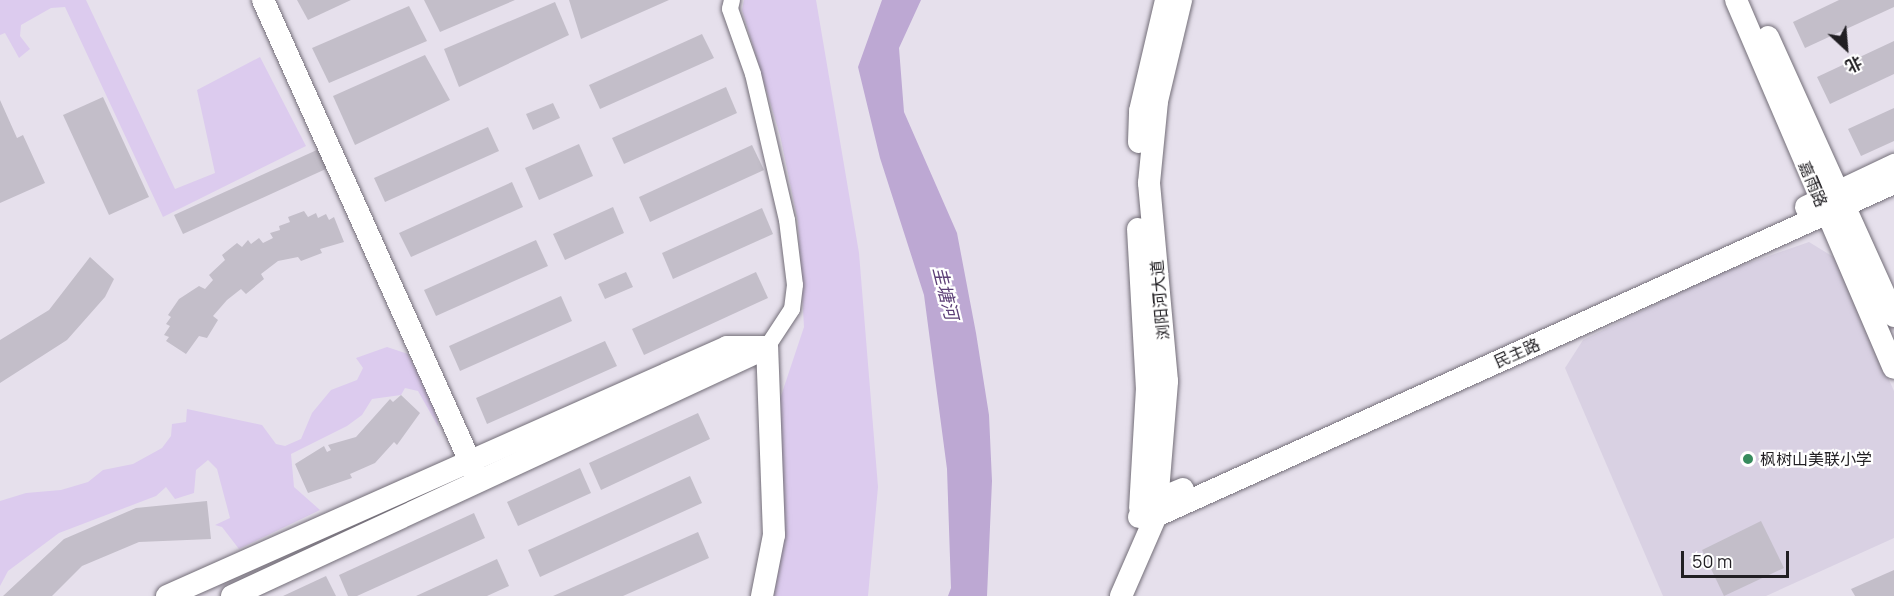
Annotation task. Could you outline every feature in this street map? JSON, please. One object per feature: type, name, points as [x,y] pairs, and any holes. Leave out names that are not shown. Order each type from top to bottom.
[{"type":"street","points":[[263,0],[480,484]]},
{"type":"street","points":[[232,596],[480,484],[767,347],[792,309],[795,285],[787,220],[753,74],[730,9],[732,0]]},
{"type":"street","name":"浏阳河大道","points":[[1106,596],[1148,507],[1147,388],[1137,166],[1140,111],[1166,0]]},
{"type":"street","name":"浏阳河大道","points":[[1121,596],[1148,507],[1167,381],[1149,183],[1157,101],[1181,0]]},
{"type":"street","name":"嘉雨路","points":[[1736,0],[1831,203],[1894,316]]},
{"type":"street","name":"嘉雨路","points":[[1752,0],[1894,368]]},
{"type":"street","name":"民主路","points":[[1831,203],[1894,165]]},
{"type":"street","name":"民主路","points":[[1148,507],[1831,203],[1894,183]]},
{"type":"street","points":[[167,596],[727,347],[767,347]]},
{"type":"street","points":[[762,596],[774,535],[767,347]]},
{"type":"shaded area","points":[[0,0],[86,0],[175,189],[215,173],[197,90],[260,57],[306,146],[163,217],[65,7],[51,8],[21,25],[20,36],[30,49],[19,58],[5,33],[0,35]]},
{"type":"shaded area","points":[[744,0],[816,0],[859,253],[878,487],[868,596],[774,596],[783,541],[780,399],[804,327],[798,222],[780,135],[742,10]]},
{"type":"shaded area","name":"枫树山美联小学","points":[[1809,242],[1835,258],[1894,391],[1894,538],[1766,596],[1663,596],[1565,368],[1583,340],[1717,274]]},
{"type":"shaded area","points":[[387,347],[408,354],[433,403],[439,428],[418,391],[405,388],[401,395],[372,399],[362,415],[347,426],[291,454],[294,487],[320,510],[239,549],[222,527],[215,525],[230,518],[217,469],[208,460],[196,470],[194,493],[175,499],[166,487],[156,496],[59,533],[8,571],[0,586],[0,501],[26,493],[61,490],[88,482],[103,470],[133,464],[162,448],[171,436],[172,424],[186,422],[187,409],[262,425],[276,444],[285,446],[301,439],[312,413],[331,390],[357,380],[363,368],[356,358]]},
{"type":"water","name":"圭塘河","points":[[882,0],[921,0],[899,48],[904,112],[957,233],[976,333],[989,415],[992,481],[987,596],[948,596],[951,588],[947,469],[924,295],[880,158],[858,67]]},
{"type":"building","points":[[297,0],[351,0],[308,20]]},
{"type":"building","points":[[424,0],[515,0],[440,32]]},
{"type":"building","points":[[569,0],[669,0],[581,39]]},
{"type":"building","points":[[1839,0],[1894,0],[1894,7],[1805,48],[1793,22]]},
{"type":"building","points":[[555,2],[569,35],[459,87],[444,49]]},
{"type":"building","points":[[409,6],[427,41],[329,83],[312,48]]},
{"type":"building","points":[[702,34],[714,58],[600,109],[589,85]]},
{"type":"building","points":[[1894,41],[1894,74],[1830,104],[1817,77]]},
{"type":"building","points":[[425,55],[450,100],[355,145],[333,96]]},
{"type":"building","points":[[726,87],[737,113],[624,164],[612,138]]},
{"type":"building","points":[[103,97],[149,197],[109,215],[63,115]]},
{"type":"building","points":[[0,100],[17,138],[23,135],[45,183],[0,203]]},
{"type":"building","points":[[553,103],[560,118],[533,130],[526,114]]},
{"type":"building","points":[[1894,108],[1894,141],[1861,156],[1848,129]]},
{"type":"building","points":[[488,127],[499,151],[385,202],[374,178]]},
{"type":"building","points":[[579,144],[593,176],[539,200],[525,168]]},
{"type":"building","points":[[752,145],[764,170],[650,222],[639,197]]},
{"type":"building","points":[[319,149],[328,168],[183,234],[174,215]]},
{"type":"building","points":[[512,182],[523,207],[411,257],[399,233]]},
{"type":"building","points":[[613,207],[624,233],[565,260],[553,234]]},
{"type":"building","points":[[762,208],[773,234],[673,279],[662,253]]},
{"type":"building","points":[[304,211],[308,217],[316,213],[318,218],[326,214],[329,220],[334,217],[344,242],[320,249],[322,253],[301,261],[298,257],[278,261],[261,274],[264,279],[246,294],[241,289],[227,300],[213,316],[218,320],[207,338],[199,336],[186,354],[166,341],[169,337],[164,335],[170,326],[166,324],[171,317],[168,315],[179,299],[199,286],[205,289],[213,280],[209,275],[225,260],[222,255],[237,243],[242,247],[248,240],[251,244],[259,238],[263,243],[273,238],[270,233],[280,230],[279,226],[290,222],[288,217]]},
{"type":"building","points":[[536,240],[548,266],[436,316],[424,290]]},
{"type":"building","points":[[90,257],[114,279],[105,297],[67,340],[0,383],[0,340],[49,310]]},
{"type":"building","points":[[626,272],[633,287],[605,299],[598,284]]},
{"type":"building","points":[[756,272],[768,298],[644,355],[632,329]]},
{"type":"building","points":[[561,296],[572,321],[460,371],[449,346]]},
{"type":"building","points":[[605,341],[617,366],[487,424],[476,398]]},
{"type":"building","points":[[401,395],[420,413],[397,445],[394,442],[375,463],[350,474],[352,478],[308,493],[295,464],[324,446],[327,452],[331,450],[328,445],[356,437],[390,399],[393,402]]},
{"type":"building","points":[[698,413],[710,439],[601,490],[589,463]]},
{"type":"building","points":[[580,468],[591,493],[518,526],[507,502]]},
{"type":"building","points":[[690,476],[702,503],[540,577],[528,550]]},
{"type":"building","points":[[207,501],[211,539],[139,542],[82,566],[52,596],[3,596],[64,539],[136,508]]},
{"type":"building","points":[[474,513],[485,538],[357,596],[348,596],[339,575]]},
{"type":"building","points":[[1761,521],[1784,568],[1724,596],[1702,550]]},
{"type":"building","points":[[698,532],[709,558],[623,596],[553,596]]},
{"type":"building","points":[[497,559],[509,586],[487,596],[416,596]]},
{"type":"building","points":[[1894,570],[1894,596],[1855,596],[1851,589]]},
{"type":"building","points":[[326,576],[336,596],[283,596]]},
{"type":"place","name":"枫树山美联小学","points":[[1748,459]]}]
